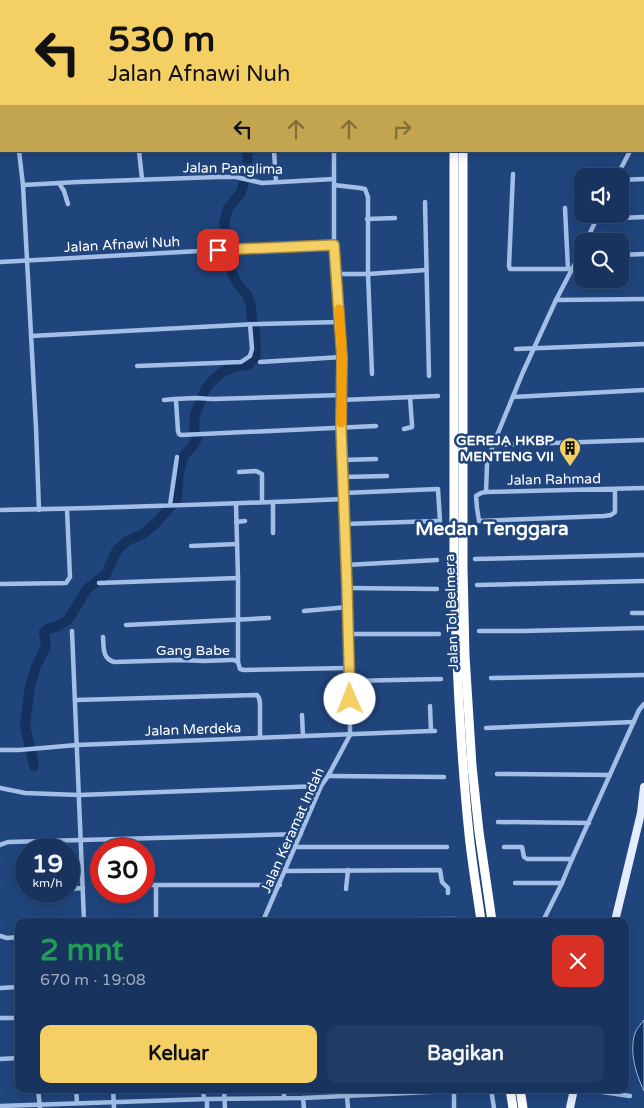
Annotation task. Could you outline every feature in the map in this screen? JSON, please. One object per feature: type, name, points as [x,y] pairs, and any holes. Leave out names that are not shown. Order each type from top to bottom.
[{"type":"highway","name":"Jalan Tol Belmera","points":[[454,152],[455,631],[469,835],[481,918]]},
{"type":"highway","name":"Jalan Tol Belmera","points":[[463,152],[463,568],[465,656],[474,785],[492,918]]},
{"type":"highway","points":[[511,1093],[513,1108]]},
{"type":"highway","points":[[521,1093],[523,1108]]},
{"type":"main road","points":[[616,918],[640,813],[644,787]]},
{"type":"main road","points":[[570,1108],[573,1093]]},
{"type":"street","points":[[19,152],[23,185],[39,510]]},
{"type":"street","points":[[139,152],[142,179]]},
{"type":"street","points":[[274,152],[276,181]]},
{"type":"street","name":"Jalan Keramat Indah","points":[[265,918],[321,786],[350,735],[349,634],[341,427],[342,357],[334,245],[334,152]]},
{"type":"street","points":[[621,168],[629,152]]},
{"type":"street","points":[[512,174],[510,269],[570,269]]},
{"type":"street","name":"Jalan Panglima","points":[[23,185],[162,178],[240,178],[262,183],[334,179]]},
{"type":"street","points":[[629,180],[644,180]]},
{"type":"street","points":[[59,182],[68,204]]},
{"type":"street","points":[[334,185],[360,188],[365,190],[368,197],[368,274],[372,374]]},
{"type":"street","points":[[425,202],[429,376]]},
{"type":"street","points":[[564,208],[570,269]]},
{"type":"street","points":[[629,218],[644,217]]},
{"type":"street","points":[[368,219],[395,218]]},
{"type":"street","name":"Jalan Afnawi Nuh","points":[[0,262],[334,245]]},
{"type":"street","points":[[629,255],[644,254]]},
{"type":"street","points":[[574,265],[570,269],[556,300],[493,444],[487,465],[486,492],[476,496],[479,520],[611,515],[615,512],[614,489]]},
{"type":"street","points":[[336,274],[426,270]]},
{"type":"street","points":[[556,300],[644,299]]},
{"type":"street","points":[[31,336],[252,324],[340,322]]},
{"type":"street","points":[[137,366],[241,362],[250,356],[252,349],[252,324]]},
{"type":"street","points":[[516,349],[644,344]]},
{"type":"street","points":[[260,362],[342,357]]},
{"type":"street","points":[[513,397],[644,390]]},
{"type":"street","points":[[164,400],[196,398],[438,396]]},
{"type":"street","points":[[404,429],[412,427],[410,397]]},
{"type":"street","points":[[174,400],[177,403],[178,432],[180,435],[376,426]]},
{"type":"street","points":[[493,444],[644,440]]},
{"type":"street","points":[[171,505],[177,457]]},
{"type":"street","points":[[342,460],[376,459]]},
{"type":"street","points":[[239,472],[256,471],[262,474],[262,502]]},
{"type":"street","points":[[343,477],[387,476]]},
{"type":"street","name":"Jalan Rahmad","points":[[486,492],[644,488]]},
{"type":"street","points":[[0,510],[236,504],[438,489],[438,521],[344,524]]},
{"type":"street","points":[[273,502],[273,533]]},
{"type":"street","points":[[236,504],[238,662]]},
{"type":"street","points":[[0,584],[66,583],[69,580],[67,509]]},
{"type":"street","points":[[236,522],[245,521]]},
{"type":"street","points":[[191,546],[237,544]]},
{"type":"street","points":[[475,559],[644,555]]},
{"type":"street","points":[[346,565],[437,560]]},
{"type":"street","points":[[100,583],[238,578]]},
{"type":"street","points":[[477,585],[644,581]]},
{"type":"street","points":[[347,588],[437,589]]},
{"type":"street","points":[[304,611],[348,607]]},
{"type":"street","points":[[632,613],[644,612]]},
{"type":"street","points":[[126,625],[270,618]]},
{"type":"street","points":[[479,631],[644,628]]},
{"type":"street","points":[[72,631],[84,918]]},
{"type":"street","points":[[349,634],[439,634]]},
{"type":"street","name":"Gang Babe","points":[[103,637],[106,657],[112,662],[204,661],[222,659],[234,660],[238,662],[240,669],[244,670],[349,668]]},
{"type":"street","points":[[491,678],[644,675]]},
{"type":"street","points":[[350,682],[441,679]]},
{"type":"street","points":[[75,700],[257,695],[260,703],[260,737]]},
{"type":"street","points":[[544,918],[641,706],[644,704]]},
{"type":"street","name":"Jalan Merdeka","points":[[0,750],[77,745],[433,731],[430,706]]},
{"type":"street","points":[[302,715],[303,736]]},
{"type":"street","points":[[486,728],[634,722]]},
{"type":"street","points":[[497,774],[610,775]]},
{"type":"street","points":[[328,776],[444,777]]},
{"type":"street","points":[[0,788],[25,793],[79,794],[321,786]]},
{"type":"street","points":[[498,822],[589,823]]},
{"type":"street","points":[[0,845],[8,842],[301,834]]},
{"type":"street","points":[[504,846],[522,847],[524,857],[527,859],[572,859]]},
{"type":"street","points":[[295,847],[447,847]]},
{"type":"street","points":[[285,870],[440,870],[442,882],[448,888],[448,893]]},
{"type":"street","points":[[346,890],[348,870]]},
{"type":"street","points":[[515,882],[562,883]]},
{"type":"street","points":[[156,918],[156,885],[280,885]]},
{"type":"street","points":[[0,936],[15,938]]},
{"type":"street","points":[[0,988],[15,987]]},
{"type":"street","points":[[0,1018],[15,1018]]},
{"type":"street","points":[[0,1059],[15,1058]]},
{"type":"street","points":[[38,1093],[40,1106]]},
{"type":"street","points":[[77,1093],[78,1103]]},
{"type":"street","points":[[113,1093],[114,1108]]},
{"type":"street","points":[[204,1093],[207,1108]]},
{"type":"street","points":[[224,1093],[225,1108]]},
{"type":"street","points":[[284,1093],[284,1098]]},
{"type":"street","points":[[0,1106],[40,1106],[78,1103],[94,1105],[114,1102],[205,1099],[303,1098],[374,1093]]},
{"type":"street","points":[[452,1093],[454,1108]]},
{"type":"street","points":[[492,1093],[494,1108]]},
{"type":"street","points":[[609,1093],[630,1096]]},
{"type":"street","points":[[347,1096],[348,1108]]},
{"type":"street","points":[[303,1098],[304,1108]]},
{"type":"street","points":[[148,1101],[148,1108]]},
{"type":"water","points":[[644,1020],[644,1091],[636,1070],[633,1040],[635,1033]]},
{"type":"waterway","points":[[34,766],[25,725],[30,686],[36,666],[46,647],[44,632],[68,620],[87,589],[106,574],[117,550],[127,541],[143,534],[157,522],[177,499],[181,464],[185,454],[197,438],[194,428],[195,415],[206,388],[223,372],[236,366],[248,365],[256,356],[255,330],[251,306],[247,295],[236,282],[230,267],[228,240],[224,223],[228,208],[241,193],[246,175],[248,152]]},
{"type":"slow traffic","points":[[339,309],[342,357],[341,423]]},
{"type":"place","name":"GEREJA HKBP MENTENG VII","points":[[570,467]]},
{"type":"district","name":"Medan Tenggara","points":[[492,528]]},
{"type":"route","points":[[218,250],[334,245],[342,357],[341,427],[350,699]]}]
